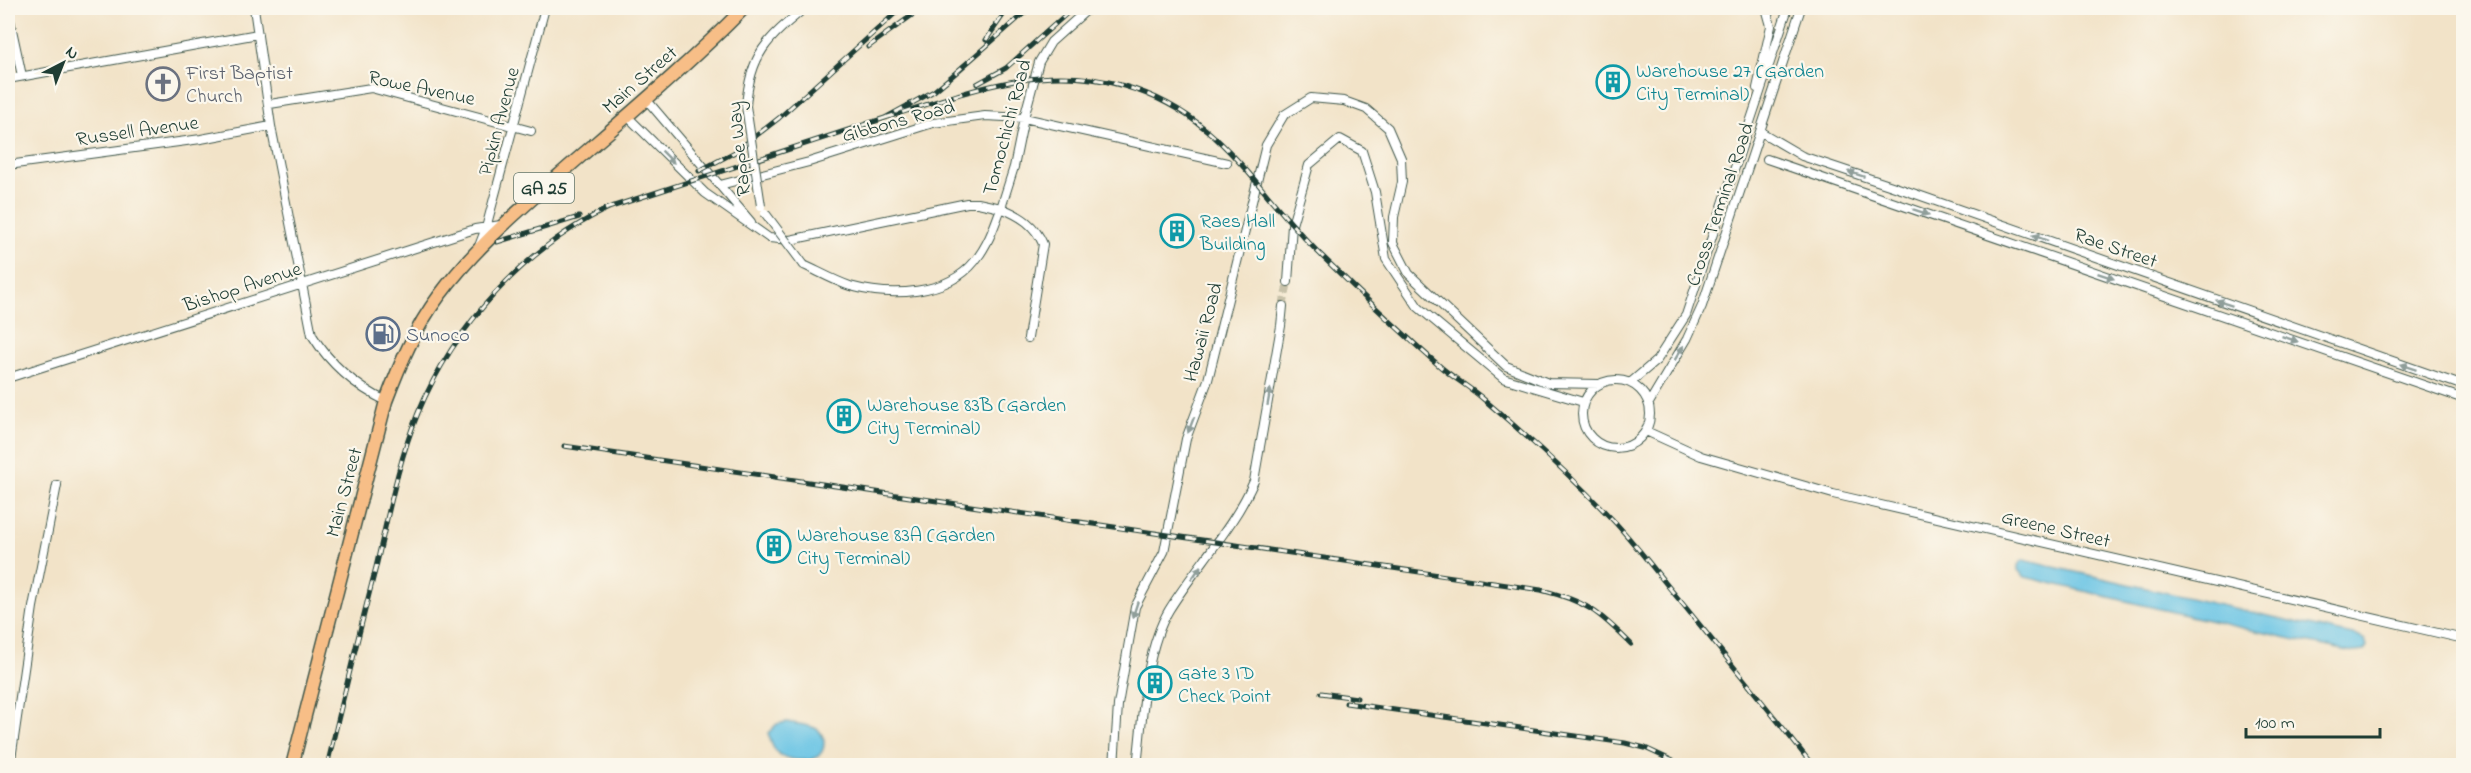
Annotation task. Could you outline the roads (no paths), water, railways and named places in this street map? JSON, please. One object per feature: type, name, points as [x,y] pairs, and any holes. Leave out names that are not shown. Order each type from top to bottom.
[{"type":"main road","name":"Main Street","points":[[292,765],[386,401],[404,357],[427,314],[455,274],[502,225],[707,45],[744,8]]},
{"type":"street","points":[[254,8],[272,126],[312,335],[326,357],[363,390],[386,401]]},
{"type":"street","name":"Pipkin Avenue","points":[[486,228],[545,8]]},
{"type":"street","name":"Rappe Way","points":[[805,8],[772,35],[754,63],[746,106],[763,209],[804,265],[850,286],[902,294],[942,286],[973,264],[989,241],[1001,208]]},
{"type":"street","name":"Tomochichi Road","points":[[760,232],[769,238],[790,240],[967,203],[1001,208],[1014,167],[1035,72],[1044,51],[1063,30],[1089,8]]},
{"type":"street","points":[[1750,124],[1771,26],[1766,8]]},
{"type":"street","name":"Cross Terminal Road","points":[[1630,383],[1658,360],[1686,315],[1788,8]]},
{"type":"street","name":"Cross Terminal Road","points":[[1649,403],[1687,339],[1702,306],[1801,8]]},
{"type":"street","points":[[8,11],[22,76]]},
{"type":"street","points":[[8,79],[258,34]]},
{"type":"street","name":"Rowe Avenue","points":[[270,104],[371,88],[513,124],[531,131]]},
{"type":"street","name":"Hawaii Road","points":[[1114,765],[1118,705],[1135,607],[1164,552],[1186,439],[1208,380],[1266,146],[1284,115],[1311,98],[1344,101],[1365,109],[1388,128],[1401,158],[1402,183],[1394,217],[1393,243],[1409,274],[1506,366],[1548,383],[1599,384]]},
{"type":"street","points":[[646,99],[760,232]]},
{"type":"street","points":[[627,116],[705,193],[760,232]]},
{"type":"street","name":"Gibbons Road","points":[[720,185],[809,162],[933,123],[986,116],[1024,118],[1227,164]]},
{"type":"street","name":"Russell Avenue","points":[[8,165],[201,139],[272,126]]},
{"type":"street","name":"Rae Street","points":[[1761,132],[1802,156],[2463,386]]},
{"type":"street","points":[[1288,282],[1292,225],[1309,165],[1340,139],[1362,151],[1375,192],[1386,259],[1418,307],[1503,378],[1583,402]]},
{"type":"street","name":"Rae Street","points":[[1767,159],[2463,399]]},
{"type":"street","points":[[1001,208],[1016,213],[1029,223],[1043,244],[1028,338]]},
{"type":"street","points":[[486,228],[502,225]]},
{"type":"street","name":"Main Street","points":[[478,249],[486,228]]},
{"type":"street","name":"Bishop Avenue","points":[[8,378],[475,229],[486,228]]},
{"type":"street","points":[[1137,765],[1153,646],[1169,611],[1244,505],[1254,481],[1283,306]]},
{"type":"street","points":[[1614,379],[1630,383],[1643,393],[1649,403],[1651,413],[1646,432],[1629,446],[1607,447],[1588,435],[1581,414],[1583,402],[1588,393],[1599,384],[1614,379]]},
{"type":"street","name":"Greene Street","points":[[1646,432],[1701,456],[1813,489],[2463,639]]},
{"type":"street","points":[[10,765],[33,607],[57,485]]},
{"type":"water","points":[[2023,560],[2357,636],[2365,640],[2367,646],[2364,651],[2354,652],[2025,577],[2018,570],[2018,565]]},
{"type":"water","points":[[787,722],[812,727],[819,731],[824,743],[822,752],[815,758],[796,760],[777,752],[768,733],[777,724]]},
{"type":"tunnel","points":[[1283,306],[1288,282]]},
{"type":"railway","points":[[699,171],[735,152],[779,118],[901,8]]},
{"type":"railway","points":[[868,47],[922,8]]},
{"type":"railway","points":[[986,40],[1008,8]]},
{"type":"railway","points":[[605,209],[885,118],[934,91],[1030,8]]},
{"type":"railway","points":[[977,84],[1006,68],[1073,8]]},
{"type":"railway","points":[[885,118],[973,90],[1003,83],[1063,77],[1093,79],[1124,86],[1158,99],[1187,115],[1234,156],[1297,230],[1380,312],[1442,368],[1481,397],[1530,439],[1617,524],[1813,766]]},
{"type":"railway","points":[[327,766],[399,470],[418,413],[433,381],[451,350],[496,292],[551,243],[581,223],[613,206]]},
{"type":"railway","points":[[497,242],[579,217]]},
{"type":"railway","points":[[564,446],[1541,590],[1581,603],[1610,624],[1631,644]]},
{"type":"railway","points":[[1321,693],[1357,698]]},
{"type":"railway","points":[[1346,703],[1625,743],[1645,748],[1684,766]]},
{"type":"place","name":"Warehouse 27 (Garden City Terminal)","points":[[1613,82]]},
{"type":"place","name":"First Baptist Church","points":[[163,84]]},
{"type":"place","name":"Raes Hall Building","points":[[1177,231]]},
{"type":"place","name":"Sunoco","points":[[383,334]]},
{"type":"place","name":"Warehouse 83B (Garden City Terminal)","points":[[844,416]]},
{"type":"place","name":"Warehouse 83A (Garden City Terminal)","points":[[774,546]]},
{"type":"place","name":"Gate 3 ID Check Point","points":[[1155,683]]}]
